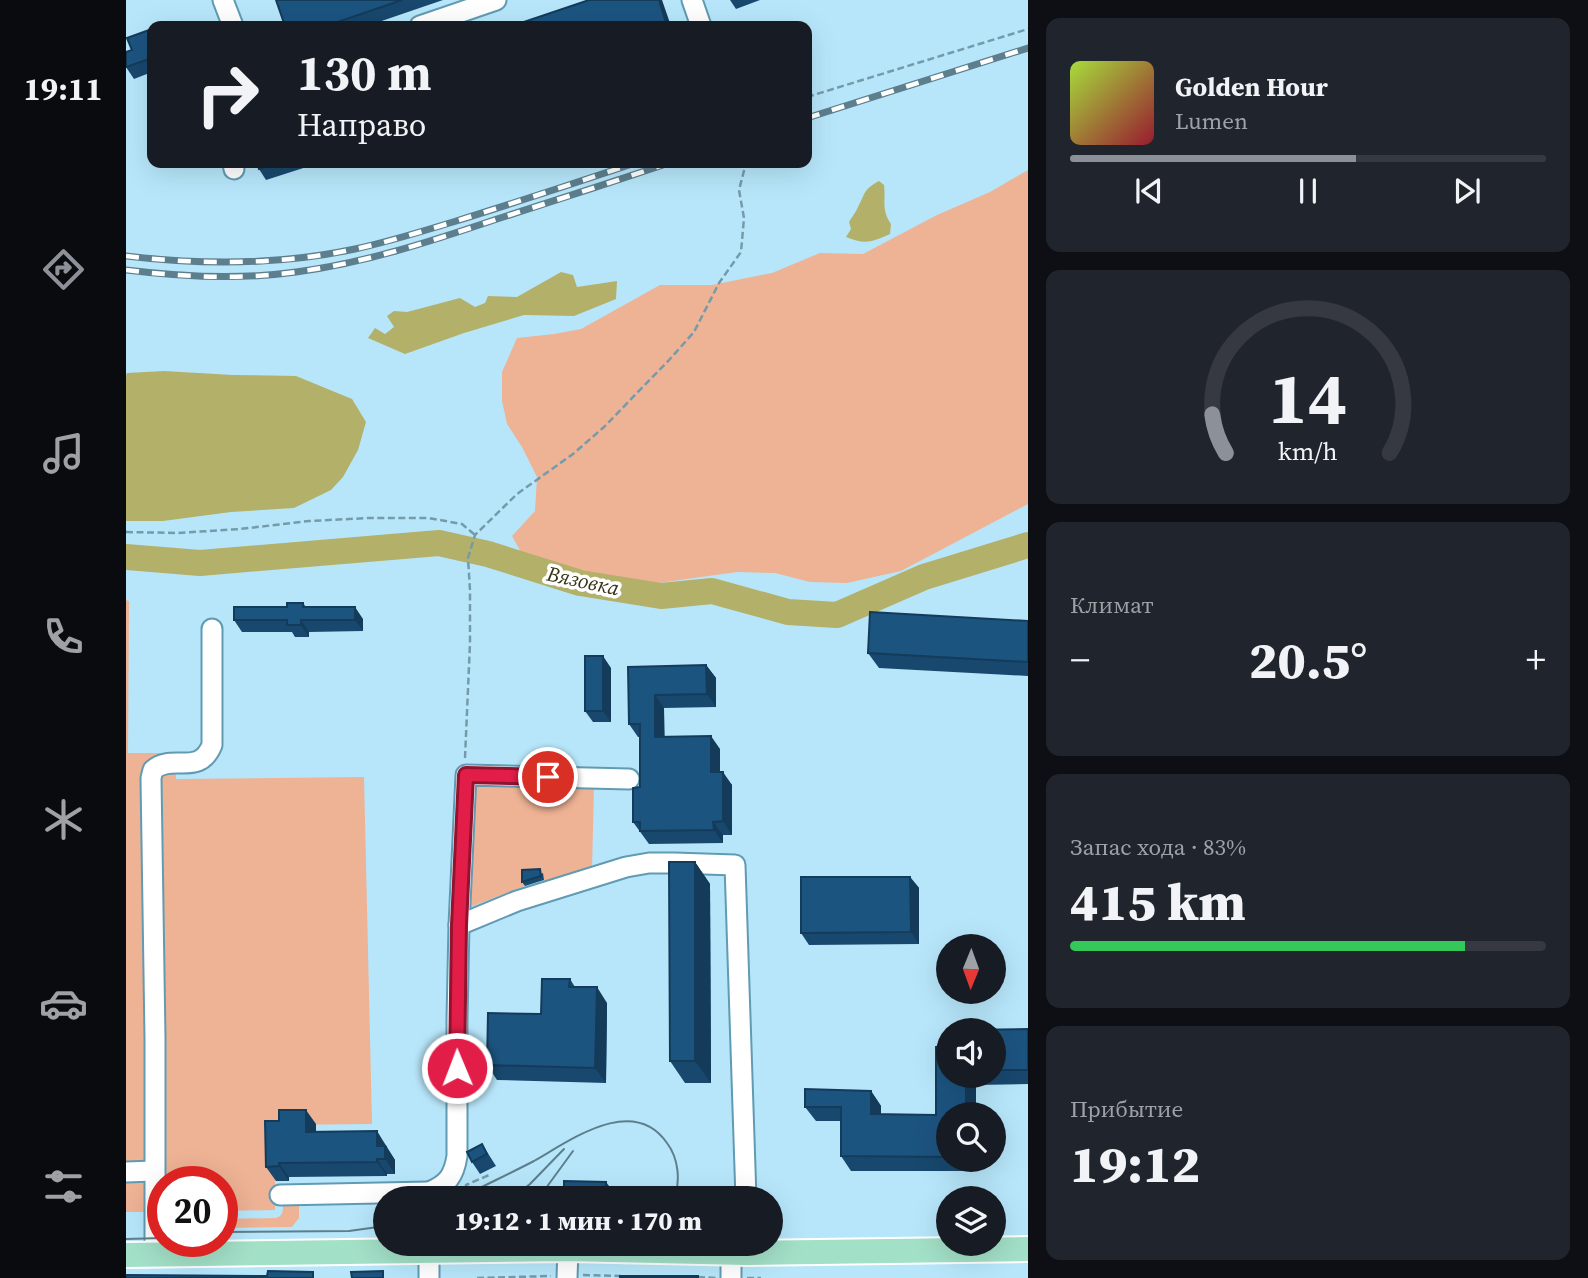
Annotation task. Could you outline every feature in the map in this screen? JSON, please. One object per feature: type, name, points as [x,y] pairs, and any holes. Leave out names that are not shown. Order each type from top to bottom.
[{"type":"main road","points":[[238,1253],[373,1249]]},
{"type":"main road","points":[[783,1250],[1028,1249]]},
{"type":"main road","points":[[126,1255],[147,1255]]},
{"type":"street","points":[[223,0],[231,21]]},
{"type":"street","points":[[435,21],[496,0]]},
{"type":"street","points":[[692,0],[699,21]]},
{"type":"street","points":[[155,1166],[151,778],[152,770],[157,766],[197,762],[204,758],[212,745],[212,629]]},
{"type":"street","points":[[442,1186],[454,1173],[457,1156],[459,925],[466,775],[629,779]]},
{"type":"street","points":[[459,925],[517,901],[626,867],[649,863],[735,865],[746,1186]]},
{"type":"street","points":[[126,1172],[147,1171]]},
{"type":"street","points":[[280,1195],[373,1196]]},
{"type":"street","points":[[429,1278],[430,1256]]},
{"type":"street","points":[[567,1277],[568,1256]]},
{"type":"street","points":[[731,1278],[740,1256]]},
{"type":"path","points":[[812,95],[1028,29]]},
{"type":"path","points":[[466,775],[464,744],[470,643],[468,558],[475,535],[517,494],[573,454],[604,427],[694,332],[719,283],[741,252],[744,218],[739,190],[745,168]]},
{"type":"path","points":[[126,532],[178,533],[309,521],[429,518],[462,524],[475,535]]},
{"type":"path","points":[[466,1186],[489,1175]]},
{"type":"path","points":[[477,1278],[629,1276]]},
{"type":"path","points":[[692,1277],[761,1278]]},
{"type":"shaded area","points":[[1028,170],[1028,504],[901,571],[847,583],[810,582],[775,573],[737,572],[630,587],[523,556],[512,536],[535,511],[537,477],[507,424],[502,401],[502,372],[517,338],[581,329],[660,285],[712,285],[772,273],[820,253],[863,254],[937,215],[990,192]]},
{"type":"shaded area","points":[[879,181],[884,185],[885,209],[891,224],[890,234],[868,242],[846,237],[851,229],[849,222],[866,192]]},
{"type":"shaded area","points":[[561,272],[573,275],[577,287],[617,281],[616,299],[574,316],[524,315],[405,354],[368,338],[375,328],[385,334],[394,327],[387,316],[394,311],[407,312],[460,298],[475,307],[485,303],[488,296],[517,297]]},
{"type":"shaded area","points":[[164,371],[296,376],[352,399],[366,422],[358,450],[343,477],[331,490],[294,508],[231,512],[163,521],[126,521],[126,375]]},
{"type":"shaded area","points":[[126,600],[129,601],[128,753],[175,753],[176,779],[364,777],[372,1124],[275,1125],[275,1210],[238,1211],[238,1166],[147,1166],[147,1212],[126,1212]]},
{"type":"shaded area","points":[[471,784],[594,786],[592,870],[544,885],[543,873],[524,875],[525,886],[465,909]]},
{"type":"shaded area","points":[[283,1204],[299,1204],[299,1218],[292,1227],[238,1228],[238,1219],[276,1218],[282,1213]]},
{"type":"building","points":[[276,0],[402,0],[341,21],[283,21]]},
{"type":"building","points":[[589,0],[659,0],[665,21],[527,21]]},
{"type":"building","points":[[147,31],[147,60],[126,67],[126,52],[132,50],[127,38]]},
{"type":"building","points":[[287,603],[303,603],[303,607],[355,607],[355,620],[301,620],[301,625],[287,625],[287,620],[234,620],[234,607],[287,607]]},
{"type":"building","points":[[870,612],[1028,621],[1028,662],[868,653]]},
{"type":"building","points":[[585,656],[603,656],[603,711],[585,711]]},
{"type":"building","points":[[706,665],[707,694],[655,695],[655,737],[711,736],[711,772],[723,772],[723,821],[713,822],[714,830],[640,831],[640,822],[633,822],[633,788],[640,787],[640,724],[629,724],[628,667]]},
{"type":"building","points":[[669,862],[695,862],[695,1061],[670,1061]]},
{"type":"building","points":[[540,869],[541,876],[522,882],[522,870]]},
{"type":"building","points":[[801,877],[910,877],[911,932],[801,933]]},
{"type":"building","points":[[542,979],[570,979],[569,987],[597,987],[595,1068],[487,1065],[488,1013],[541,1014]]},
{"type":"building","points":[[1006,1029],[1028,1029],[1028,1070],[1006,1070]]},
{"type":"building","points":[[936,1088],[966,1088],[966,1102],[936,1102]]},
{"type":"building","points":[[805,1089],[871,1091],[871,1114],[936,1115],[936,1157],[841,1156],[841,1107],[805,1107]]},
{"type":"building","points":[[279,1110],[306,1110],[306,1132],[377,1131],[377,1146],[385,1146],[385,1159],[377,1159],[377,1162],[279,1163],[279,1166],[266,1167],[265,1121],[279,1121]]},
{"type":"building","points":[[482,1144],[487,1154],[472,1162],[467,1152]]},
{"type":"building","points":[[564,1181],[606,1182],[606,1186],[564,1186]]},
{"type":"building","points":[[268,1271],[313,1272],[313,1278],[126,1278],[126,1275],[267,1276]]},
{"type":"building","points":[[383,1271],[383,1278],[352,1278],[351,1272]]},
{"type":"building","points":[[698,1276],[698,1278],[620,1278]]},
{"type":"waterway","name":"Вязовка","points":[[126,557],[200,563],[439,543],[488,554],[580,583],[661,596],[712,591],[788,612],[837,615],[924,577],[1028,545]]},
{"type":"tram line","points":[[484,1186],[583,1133],[620,1122],[637,1122],[653,1129],[667,1143],[674,1156],[678,1186]]},
{"type":"tram line","points":[[527,1186],[564,1149]]},
{"type":"tram line","points":[[547,1186],[573,1151]]},
{"type":"tram line","points":[[238,1232],[349,1231],[373,1228]]},
{"type":"tram line","points":[[126,1239],[147,1238]]},
{"type":"railway","points":[[812,116],[1028,48]]},
{"type":"railway","points":[[126,256],[241,262],[327,254],[416,233],[620,168]]},
{"type":"railway","points":[[126,270],[232,277],[322,268],[423,243],[654,168]]},
{"type":"route","points":[[457,1068],[459,925],[466,775],[548,777]]}]
